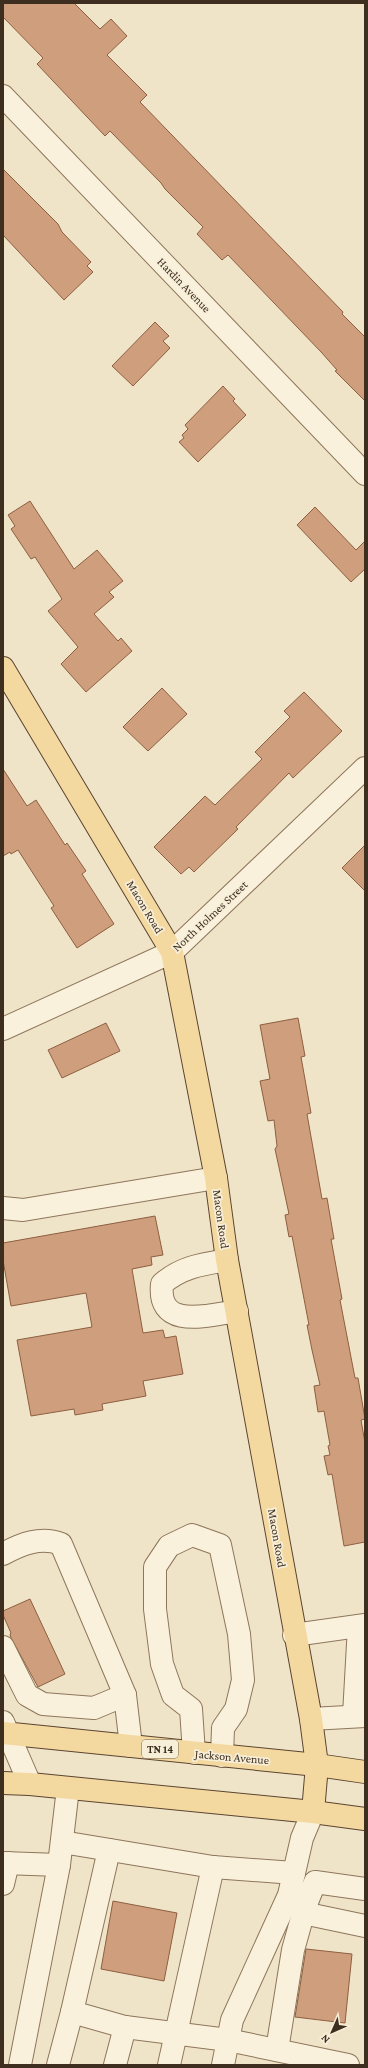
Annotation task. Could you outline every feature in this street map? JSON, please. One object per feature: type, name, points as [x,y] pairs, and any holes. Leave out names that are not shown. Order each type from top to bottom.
[{"type":"main road","name":"Macon Road","points":[[3,668],[172,952],[216,1178],[227,1260],[310,1719],[317,1765],[314,1812]]},
{"type":"main road","name":"Jackson Avenue","points":[[5,1730],[130,1746],[317,1765],[365,1772]]},
{"type":"main road","points":[[3,1784],[30,1784],[365,1818]]},
{"type":"street","name":"Hardin Avenue","points":[[3,96],[365,474]]},
{"type":"street","name":"North Holmes Street","points":[[3,1029],[172,952],[365,768]]},
{"type":"street","points":[[3,1208],[23,1210],[216,1178]]},
{"type":"street","points":[[227,1260],[192,1266],[172,1275],[162,1284],[161,1296],[166,1308],[175,1315],[188,1318],[237,1311]]},
{"type":"street","points":[[194,1753],[191,1709],[173,1695],[162,1664],[155,1609],[155,1568],[169,1546],[192,1535],[220,1545],[239,1634],[243,1680],[236,1709],[223,1728],[222,1756]]},
{"type":"street","points":[[3,1554],[19,1545],[49,1539],[61,1544],[125,1696],[130,1746]]},
{"type":"street","points":[[294,1635],[362,1626],[360,1716],[310,1719]]},
{"type":"street","points":[[3,1647],[9,1674],[27,1695],[43,1704],[94,1708],[125,1696]]},
{"type":"street","points":[[5,1730],[30,1784]]},
{"type":"street","points":[[20,2065],[59,1865],[68,1788]]},
{"type":"street","points":[[223,2065],[232,2020],[289,1895],[302,1838],[314,1812]]},
{"type":"street","points":[[62,1842],[213,1868],[294,1873]]},
{"type":"street","points":[[58,2065],[72,2012],[109,1850]]},
{"type":"street","points":[[3,1884],[6,1863],[59,1865]]},
{"type":"street","points":[[169,2065],[213,1868]]},
{"type":"street","points":[[277,2050],[293,1950],[303,1913],[315,1882],[365,1889]]},
{"type":"street","points":[[303,1913],[365,1926]]},
{"type":"street","points":[[72,2012],[125,2027],[176,2032],[228,2040],[348,2065]]},
{"type":"street","points":[[115,2065],[125,2027]]},
{"type":"building","points":[[3,3],[74,3],[100,29],[111,19],[127,36],[107,55],[147,95],[140,102],[343,312],[342,314],[365,337],[365,401],[335,371],[337,370],[322,353],[228,255],[222,260],[197,234],[203,227],[165,189],[161,183],[110,131],[105,136],[37,64],[43,58],[3,17]]},
{"type":"building","points":[[3,169],[58,224],[62,232],[91,262],[87,266],[93,272],[64,300],[3,235]]},
{"type":"building","points":[[155,322],[169,336],[163,341],[170,348],[133,386],[112,366]]},
{"type":"building","points":[[223,386],[235,399],[233,401],[246,415],[198,462],[179,442],[184,438],[182,435],[188,429],[185,425]]},
{"type":"building","points":[[30,501],[74,569],[97,550],[123,581],[109,592],[114,597],[94,614],[118,641],[121,638],[132,651],[86,692],[61,664],[78,647],[48,611],[62,599],[35,557],[31,559],[11,529],[15,526],[8,515]]},
{"type":"building","points":[[315,507],[356,550],[365,541],[365,569],[351,582],[297,525]]},
{"type":"building","points":[[162,688],[187,714],[148,751],[123,727]]},
{"type":"building","points":[[304,692],[342,731],[293,778],[289,773],[236,827],[238,829],[194,872],[189,867],[181,874],[154,847],[205,796],[215,805],[262,759],[255,752],[290,717],[284,711]]},
{"type":"building","points":[[3,769],[27,806],[36,800],[65,845],[67,843],[86,871],[82,874],[114,924],[77,948],[51,908],[54,906],[18,850],[3,856]]},
{"type":"building","points":[[365,845],[365,891],[342,868]]},
{"type":"building","points":[[298,1018],[305,1056],[301,1057],[311,1113],[307,1114],[322,1199],[327,1198],[334,1239],[331,1239],[342,1299],[340,1300],[355,1378],[358,1378],[365,1419],[361,1420],[365,1443],[365,1542],[344,1546],[332,1474],[328,1475],[324,1456],[330,1455],[328,1446],[330,1445],[324,1411],[318,1412],[314,1386],[320,1385],[307,1325],[309,1325],[292,1236],[289,1237],[285,1215],[289,1214],[275,1149],[277,1146],[274,1120],[268,1121],[260,1081],[270,1079],[260,1025]]},
{"type":"building","points":[[106,1023],[120,1051],[62,1078],[48,1050]]},
{"type":"building","points":[[155,1216],[163,1255],[151,1257],[152,1265],[132,1269],[143,1333],[163,1330],[165,1338],[176,1336],[183,1374],[143,1381],[146,1396],[102,1404],[103,1410],[75,1415],[74,1409],[31,1416],[17,1340],[92,1327],[86,1293],[11,1306],[3,1260],[3,1243]]},
{"type":"building","points":[[30,1599],[65,1674],[38,1687],[11,1638],[11,1633],[3,1615],[3,1611]]},
{"type":"building","points":[[113,1901],[177,1913],[164,1981],[101,1969]]},
{"type":"building","points":[[306,1949],[352,1954],[345,2023],[295,2017]]}]
